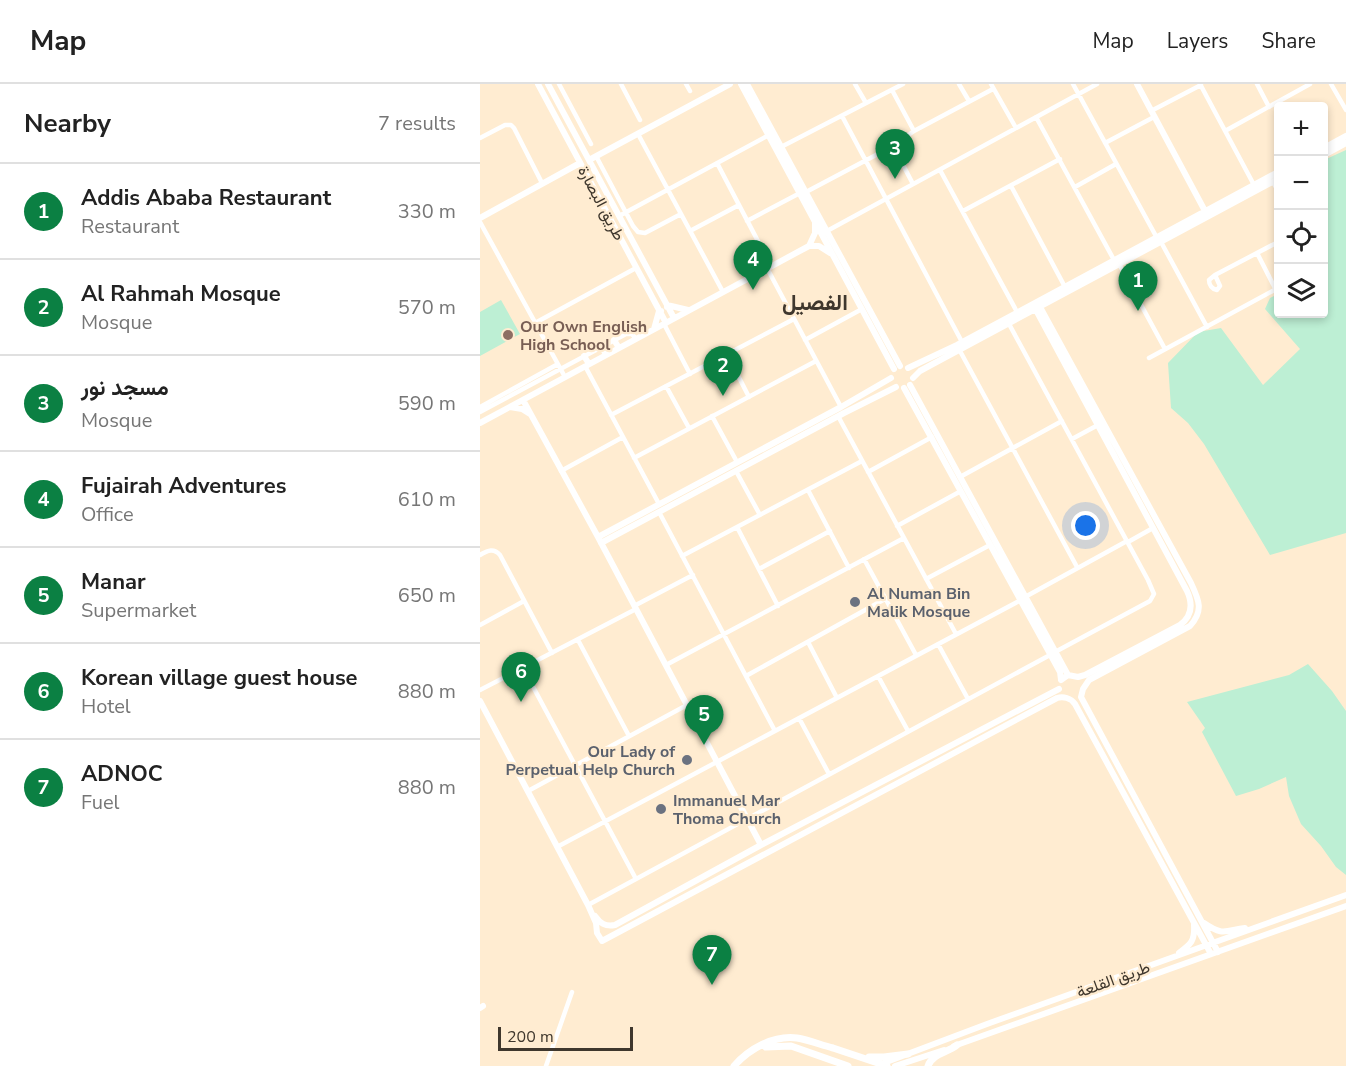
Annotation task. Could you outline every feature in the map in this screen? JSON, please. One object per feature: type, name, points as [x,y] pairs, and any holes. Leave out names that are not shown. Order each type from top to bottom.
[{"type":"main road","points":[[734,1066],[749,1052],[768,1042],[793,1038],[884,1065]]},
{"type":"main road","points":[[928,1066],[933,1058],[948,1052],[957,1045]]},
{"type":"main road","points":[[749,1052],[772,1046],[791,1046],[848,1066]]},
{"type":"main road","points":[[846,1052],[878,1058],[908,1054]]},
{"type":"street","name":"طريق البصارة","points":[[538,84],[665,323]]},
{"type":"street","name":"طريق البصارة","points":[[548,84],[589,160],[622,214],[674,318]]},
{"type":"street","points":[[559,84],[591,144]]},
{"type":"street","points":[[621,84],[640,120]]},
{"type":"street","points":[[686,84],[690,91]]},
{"type":"street","points":[[589,160],[730,84]]},
{"type":"street","points":[[746,84],[769,135],[827,231],[897,368]]},
{"type":"street","points":[[746,84],[781,147],[815,222],[897,368]]},
{"type":"street","points":[[855,84],[866,103]]},
{"type":"street","points":[[781,147],[903,84]]},
{"type":"street","points":[[959,84],[969,101]]},
{"type":"street","points":[[1073,84],[1207,327]]},
{"type":"street","points":[[827,231],[1097,84]]},
{"type":"street","points":[[1137,84],[1205,211]]},
{"type":"street","points":[[1257,84],[1269,107]]},
{"type":"street","points":[[1225,131],[1311,84]]},
{"type":"street","points":[[1331,84],[1346,110]]},
{"type":"street","points":[[1105,143],[1201,85],[1254,185]]},
{"type":"street","points":[[747,221],[892,146],[992,86],[1016,128]]},
{"type":"street","points":[[892,90],[914,131]]},
{"type":"street","points":[[842,116],[962,342]]},
{"type":"street","points":[[1036,117],[1165,350]]},
{"type":"street","points":[[480,138],[505,125],[511,125],[542,183]]},
{"type":"street","points":[[638,134],[723,292]]},
{"type":"street","points":[[622,214],[769,135]]},
{"type":"street","points":[[1328,145],[1346,136]]},
{"type":"street","points":[[1328,152],[1346,143]]},
{"type":"street","points":[[892,146],[913,184]]},
{"type":"street","points":[[596,156],[622,214],[636,230],[643,234],[681,214]]},
{"type":"street","points":[[963,211],[1060,159]]},
{"type":"street","points":[[565,377],[480,220],[580,163]]},
{"type":"street","points":[[717,163],[794,319],[841,407]]},
{"type":"street","points":[[1075,187],[1116,164]]},
{"type":"street","points":[[940,170],[1017,312]]},
{"type":"street","points":[[1159,240],[1205,211],[1218,208],[1274,174]]},
{"type":"street","points":[[907,387],[920,371],[1038,308],[1117,262],[1274,181]]},
{"type":"street","points":[[1011,186],[1065,286]]},
{"type":"street","points":[[690,231],[739,205]]},
{"type":"street","points":[[809,246],[814,237],[815,222]]},
{"type":"street","points":[[1215,275],[1274,244]]},
{"type":"street","points":[[480,423],[809,246],[819,246],[834,256]]},
{"type":"street","points":[[1257,253],[1274,284]]},
{"type":"street","points":[[897,368],[908,368],[962,342],[1065,286],[1117,262]]},
{"type":"street","points":[[535,323],[636,268]]},
{"type":"street","points":[[1149,358],[1274,291]]},
{"type":"street","points":[[654,329],[659,311],[666,312],[667,305],[688,310]]},
{"type":"street","points":[[480,701],[589,908],[602,941],[1057,698],[1077,698],[1089,680],[1190,626],[1198,615],[1199,602],[1191,583],[1038,308]]},
{"type":"street","points":[[805,340],[862,309]]},
{"type":"street","points":[[611,415],[794,319]]},
{"type":"street","points":[[665,323],[690,374]]},
{"type":"street","points":[[589,908],[636,879],[1153,598],[1153,589],[1009,324]]},
{"type":"street","points":[[490,417],[482,408],[559,366],[628,333],[636,339]]},
{"type":"street","points":[[1052,653],[1068,675],[1078,677],[1180,625],[1189,616],[1191,604],[1190,597],[1098,425],[1053,335]]},
{"type":"street","points":[[614,340],[619,348]]},
{"type":"street","points":[[602,346],[606,355]]},
{"type":"street","points":[[960,351],[1077,567]]},
{"type":"street","points":[[727,354],[749,397]]},
{"type":"street","points":[[584,356],[611,415],[659,504]]},
{"type":"street","points":[[634,458],[816,361]]},
{"type":"street","points":[[606,554],[611,534],[659,504],[891,378],[897,368]]},
{"type":"street","points":[[908,368],[913,378]]},
{"type":"street","points":[[891,378],[896,387]]},
{"type":"street","points":[[666,386],[689,428]]},
{"type":"street","points":[[599,540],[659,512],[896,387],[907,387]]},
{"type":"street","points":[[907,387],[990,545],[1023,599]]},
{"type":"street","points":[[589,908],[602,924],[615,925],[761,845],[1059,689],[1060,673],[1052,653],[960,477],[907,387]]},
{"type":"street","points":[[531,414],[530,398],[536,393]]},
{"type":"street","points":[[523,400],[761,845]]},
{"type":"street","points":[[510,407],[522,409],[531,414]]},
{"type":"street","points":[[712,416],[737,462]]},
{"type":"street","points":[[838,416],[956,634]]},
{"type":"street","points":[[960,477],[1062,421]]},
{"type":"street","points":[[1072,439],[1098,425]]},
{"type":"street","points":[[561,471],[623,437]]},
{"type":"street","points":[[868,472],[932,437]]},
{"type":"street","points":[[682,556],[862,461]]},
{"type":"street","points":[[736,471],[760,515]]},
{"type":"street","points":[[807,490],[849,568]]},
{"type":"street","points":[[897,526],[961,491]]},
{"type":"street","points":[[659,512],[775,731]]},
{"type":"street","points":[[591,526],[611,534]]},
{"type":"street","points":[[737,527],[778,606]]},
{"type":"street","points":[[557,847],[1153,528]]},
{"type":"street","points":[[759,568],[830,531]]},
{"type":"street","points":[[666,665],[904,538]]},
{"type":"street","points":[[926,579],[990,545]]},
{"type":"street","points":[[480,555],[490,550],[496,551],[552,653]]},
{"type":"street","points":[[864,559],[916,655]]},
{"type":"street","points":[[480,690],[578,640],[693,575]]},
{"type":"street","points":[[746,676],[885,599]]},
{"type":"street","points":[[480,625],[524,602]]},
{"type":"street","points":[[578,640],[629,736]]},
{"type":"street","points":[[808,642],[837,698]]},
{"type":"street","points":[[938,644],[968,699]]},
{"type":"street","points":[[523,668],[636,879]]},
{"type":"street","points":[[1061,680],[1068,675]]},
{"type":"street","points":[[878,676],[908,731]]},
{"type":"street","points":[[1078,677],[1083,684],[1081,699],[1201,921],[1210,944]]},
{"type":"street","points":[[1059,689],[1076,704],[1194,921],[1215,953]]},
{"type":"street","points":[[528,791],[687,705]]},
{"type":"street","points":[[799,718],[829,774]]},
{"type":"street","points":[[838,815],[833,811],[856,796]]},
{"type":"street","points":[[798,836],[819,821],[816,816]]},
{"type":"street","name":"طريق القلعة","points":[[884,1065],[908,1054],[1346,895]]},
{"type":"street","name":"طريق القلعة","points":[[895,1066],[1346,906]]},
{"type":"street","points":[[1174,957],[1192,942],[1194,921]]},
{"type":"street","points":[[1201,921],[1220,932],[1243,928],[1252,929]]},
{"type":"street","points":[[546,1066],[572,992]]},
{"type":"green space","points":[[1346,150],[1346,533],[1270,555],[1204,444],[1188,423],[1171,408],[1168,363],[1198,332],[1221,328],[1263,385],[1300,349],[1265,309],[1270,298],[1274,296],[1274,318],[1328,318],[1328,158]]},
{"type":"green space","points":[[501,300],[520,334],[480,356],[480,312]]},
{"type":"green space","points":[[1308,664],[1346,711],[1346,875],[1336,867],[1301,824],[1289,796],[1286,777],[1236,796],[1202,732],[1205,728],[1187,702],[1289,675]]},
{"type":"place","name":"مسجد نور","points":[[895,179]]},
{"type":"place","name":"Fujairah Adventures","points":[[753,290]]},
{"type":"place","name":"Addis Ababa Restaurant","points":[[1138,311]]},
{"type":"place","name":"Our Own English High School","points":[[508,335]]},
{"type":"place","name":"Al Rahmah Mosque","points":[[723,396]]},
{"type":"place","name":"Al Numan Bin Malik Mosque","points":[[855,602]]},
{"type":"place","name":"Korean village guest house","points":[[521,702]]},
{"type":"place","name":"Manar","points":[[704,745]]},
{"type":"place","name":"Our Lady of Perpetual Help Church","points":[[687,760]]},
{"type":"place","name":"Immanuel Mar Thoma Church","points":[[661,809]]},
{"type":"place","name":"ADNOC","points":[[712,985]]},
{"type":"district","name":"الفصيل","points":[[815,302]]}]
